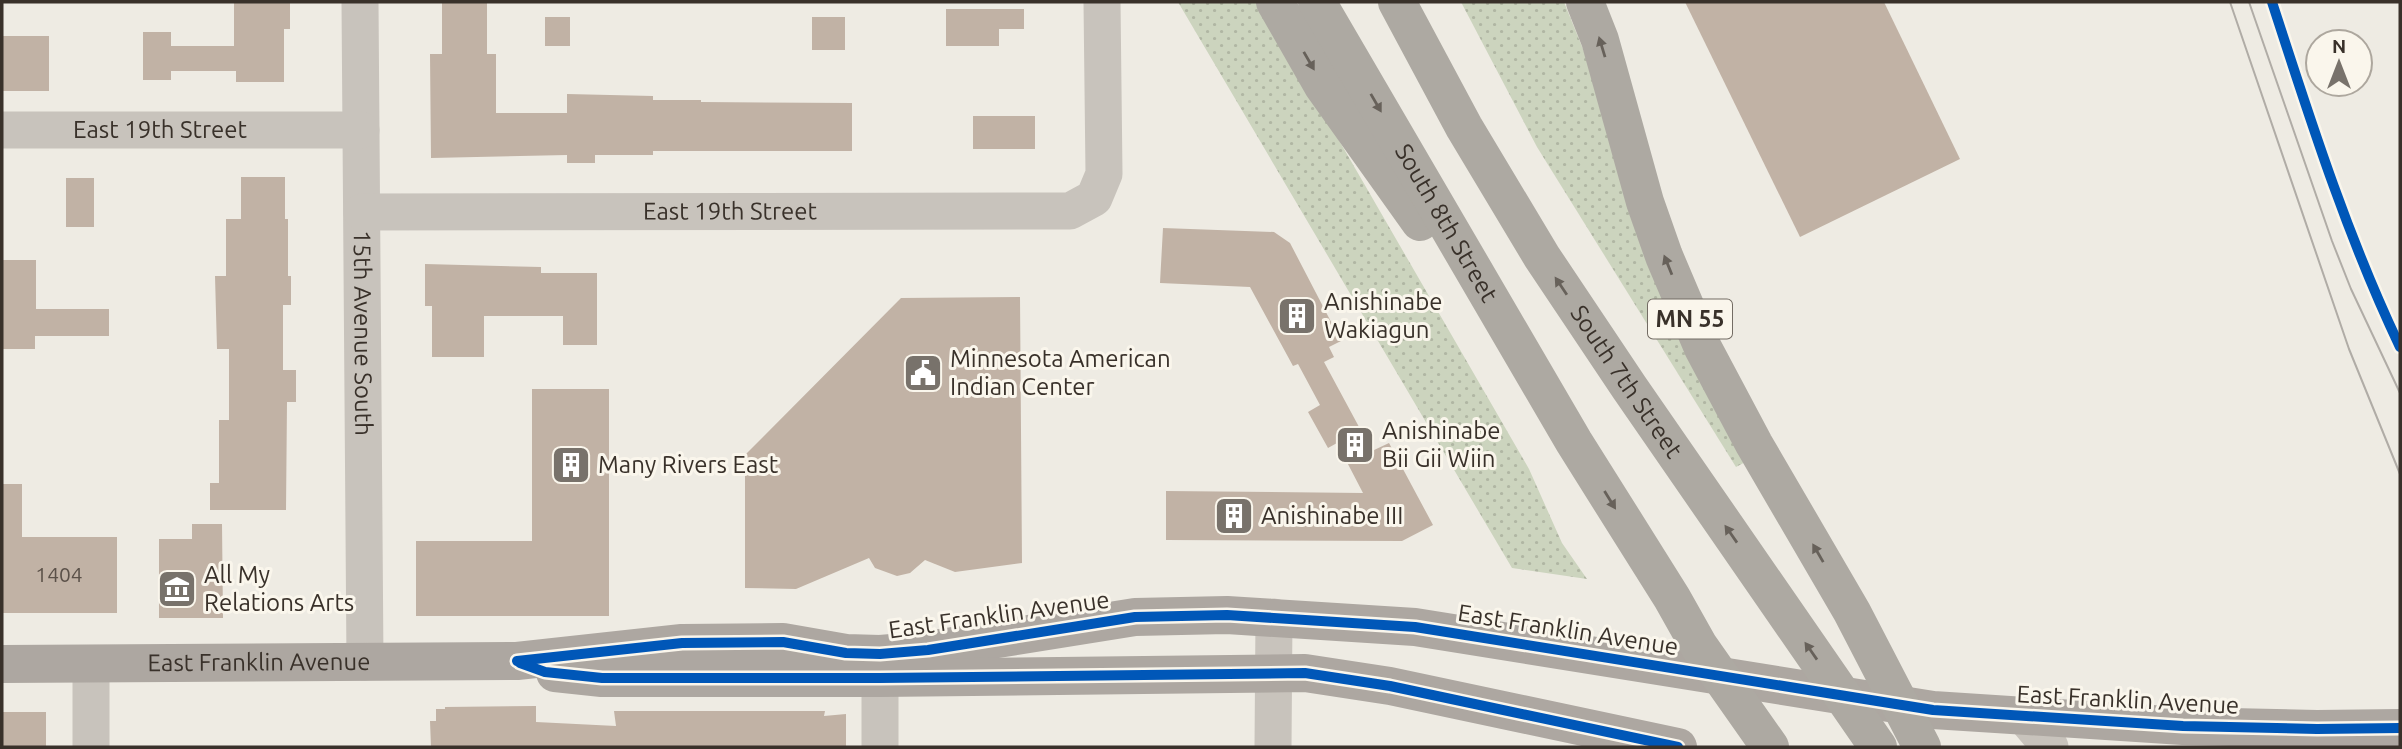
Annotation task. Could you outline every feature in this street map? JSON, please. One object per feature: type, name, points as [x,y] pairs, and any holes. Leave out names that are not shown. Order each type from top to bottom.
[{"type":"highway","points":[[1275,2],[1323,86],[1574,442],[1672,598],[1759,747]]},
{"type":"highway","name":"South 8th Street","points":[[1317,2],[1574,442]]},
{"type":"highway","name":"South 7th Street","points":[[1397,2],[1464,127],[1542,257],[1878,747]]},
{"type":"highway","points":[[1414,2],[1464,127]]},
{"type":"highway","name":"MN 55","points":[[1585,2],[1607,66],[1645,202],[1683,302],[1709,360],[1754,444],[1852,612],[1922,747]]},
{"type":"highway","points":[[1699,646],[1770,747]]},
{"type":"main road","name":"East Franklin Avenue","points":[[880,666],[928,650],[1135,617],[1192,614],[1274,617],[1415,627],[1933,710],[2183,726],[2400,728]]},
{"type":"main road","name":"East Franklin Avenue","points":[[2,664],[517,661],[545,672],[602,678],[880,666],[1272,675],[1306,673],[1342,677],[1678,747]]},
{"type":"street","name":"15th Avenue South","points":[[360,2],[365,662]]},
{"type":"street","name":"East 19th Street","points":[[362,212],[1070,211],[1094,198],[1104,174],[1102,2]]},
{"type":"street","name":"East 19th Street","points":[[2,130],[361,130]]},
{"type":"street","points":[[1273,747],[1274,617]]},
{"type":"street","points":[[91,664],[92,747]]},
{"type":"street","points":[[880,666],[880,747]]},
{"type":"street","points":[[2024,716],[2050,747]]},
{"type":"green space","points":[[1178,2],[1259,2],[1529,469],[1562,543],[1587,579],[1512,568]]},
{"type":"green space","points":[[1461,2],[1564,2],[1749,460],[1736,467],[1537,147]]},
{"type":"building","points":[[234,2],[290,2],[290,29],[284,29],[284,82],[236,82],[236,71],[171,71],[171,80],[143,80],[143,32],[171,32],[171,46],[234,46]]},
{"type":"building","points":[[442,2],[487,2],[487,54],[496,54],[496,113],[567,113],[567,94],[653,96],[653,100],[701,102],[852,103],[852,151],[653,151],[653,155],[595,155],[595,163],[567,163],[567,155],[431,158],[430,54],[442,54]]},
{"type":"building","points":[[1685,2],[1884,2],[1960,159],[1800,237]]},
{"type":"building","points":[[946,9],[1024,9],[1024,29],[999,29],[999,46],[946,46]]},
{"type":"building","points":[[545,17],[570,17],[570,46],[545,46]]},
{"type":"building","points":[[812,17],[845,17],[845,50],[812,50]]},
{"type":"building","points":[[2,36],[49,36],[49,91],[2,91]]},
{"type":"building","points":[[973,116],[1035,116],[1035,149],[973,149]]},
{"type":"building","points":[[241,177],[285,177],[291,305],[283,305],[283,370],[296,370],[296,402],[287,402],[286,510],[210,510],[210,483],[219,483],[219,420],[229,420],[229,349],[217,349],[215,276],[226,276],[226,219],[241,219]]},
{"type":"building","points":[[66,178],[94,178],[94,227],[66,227]]},
{"type":"building","points":[[1163,228],[1274,232],[1290,243],[1341,341],[1329,347],[1334,357],[1324,362],[1372,451],[1389,443],[1433,525],[1402,541],[1166,540],[1166,491],[1363,493],[1337,443],[1328,448],[1308,412],[1320,405],[1298,364],[1293,366],[1250,287],[1160,283]]},
{"type":"building","points":[[2,260],[36,260],[36,309],[109,309],[109,336],[35,336],[35,349],[2,349]]},
{"type":"building","points":[[425,264],[541,267],[541,273],[597,273],[597,345],[563,345],[563,316],[484,316],[484,357],[432,357],[432,306],[425,306]]},
{"type":"building","name":"Minnesota American Indian Center","points":[[1020,297],[1022,563],[955,572],[925,560],[910,573],[897,576],[875,568],[869,558],[796,589],[745,588],[745,455],[901,298]]},
{"type":"building","name":"Many Rivers East","points":[[532,389],[609,389],[609,616],[416,616],[416,541],[532,541]]},
{"type":"building","points":[[2,484],[22,484],[22,537],[117,537],[117,613],[2,613]]},
{"type":"building","points":[[192,524],[222,524],[223,618],[159,618],[159,539],[192,539]]},
{"type":"building","points":[[536,706],[536,722],[616,726],[614,711],[825,711],[824,716],[846,714],[846,747],[431,747],[430,721],[436,721],[436,709]]},
{"type":"building","points":[[2,712],[46,712],[46,747],[2,747]]},
{"type":"tram line","points":[[2230,2],[2349,349],[2400,474]]},
{"type":"tram line","points":[[2249,2],[2332,241],[2351,289],[2400,393]]},
{"type":"cycle path","points":[[2272,2],[2346,220],[2400,347]]},
{"type":"cycle path","points":[[517,661],[682,643],[783,642],[846,653],[880,654],[928,650],[1135,617],[1227,615],[1415,627],[1933,710],[2183,726],[2400,728]]},
{"type":"cycle path","points":[[520,663],[545,672],[602,678],[1305,673],[1390,686],[1678,747]]},
{"type":"place","name":"Anishinabe Wakiagun","points":[[1297,316]]},
{"type":"place","name":"Minnesota American Indian Center","points":[[923,373]]},
{"type":"place","name":"Anishinabe Bii Gii Wiin","points":[[1355,445]]},
{"type":"place","name":"Many Rivers East","points":[[571,465]]},
{"type":"place","name":"Anishinabe III","points":[[1234,516]]},
{"type":"place","name":"All My Relations Arts","points":[[177,589]]}]
